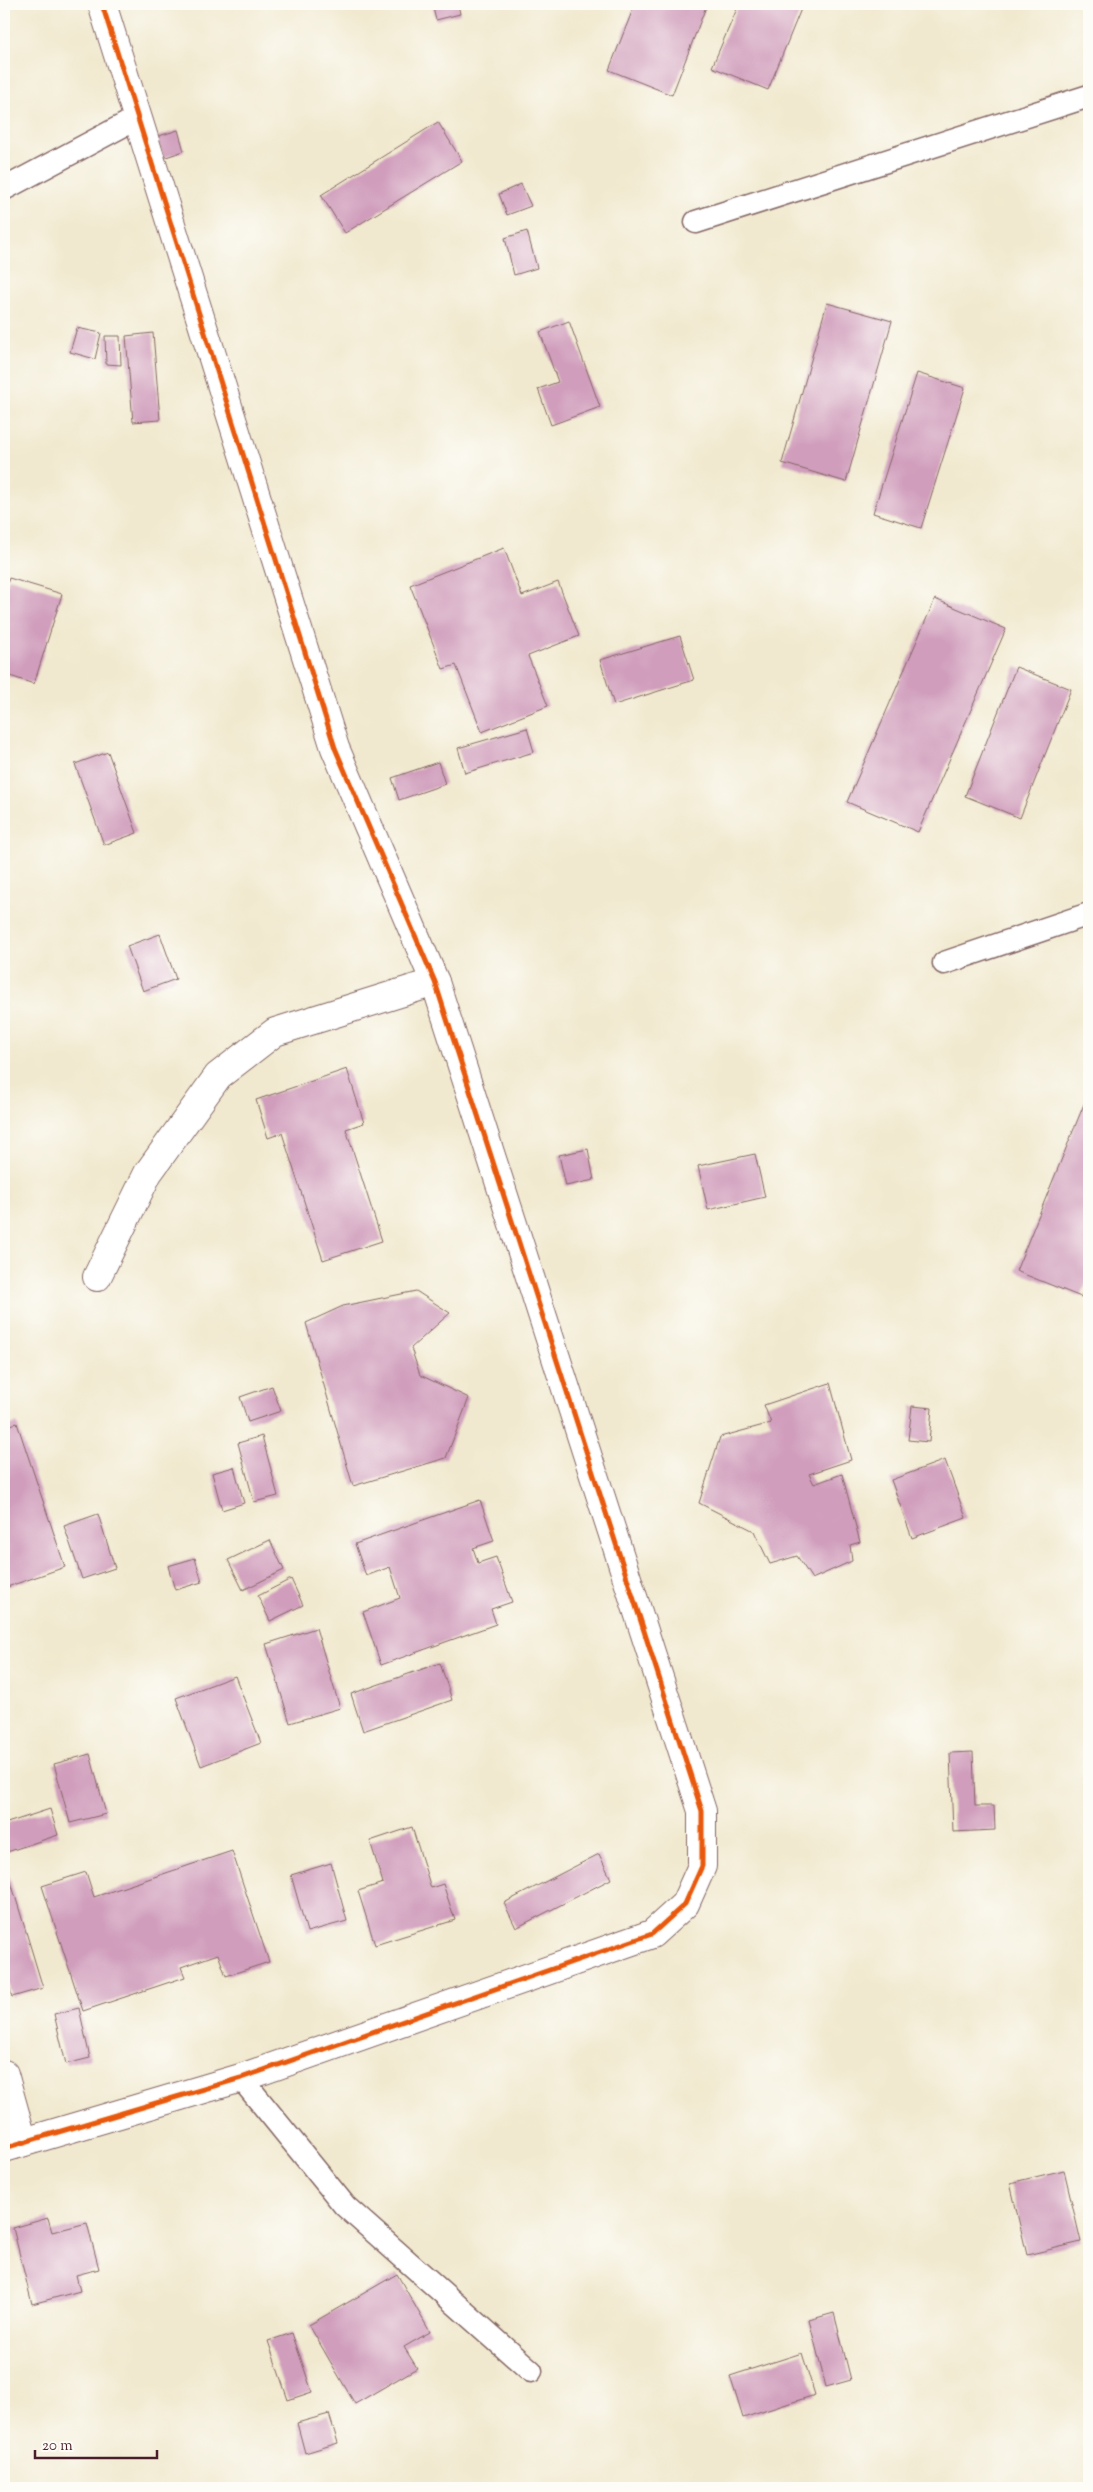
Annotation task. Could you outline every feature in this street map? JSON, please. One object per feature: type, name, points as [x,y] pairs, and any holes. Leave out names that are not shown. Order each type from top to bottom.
[{"type":"street","points":[[4,2074],[13,2145],[241,2078],[652,1934],[684,1904],[702,1866],[702,1811],[435,982],[336,748],[102,4]]},
{"type":"street","points":[[97,1277],[148,1173],[218,1076],[275,1032],[435,982]]},
{"type":"lane","points":[[696,222],[1089,96]]},
{"type":"lane","points":[[4,188],[137,118]]},
{"type":"lane","points":[[944,963],[1089,914]]},
{"type":"lane","points":[[241,2078],[345,2206],[531,2371]]},
{"type":"building","points":[[432,4],[458,4],[460,14],[436,20]]},
{"type":"building","points":[[635,4],[707,4],[672,95],[609,70]]},
{"type":"building","points":[[739,4],[803,4],[768,90],[712,67]]},
{"type":"building","points":[[438,122],[462,161],[345,233],[321,195]]},
{"type":"building","points":[[178,130],[184,151],[163,158],[156,137]]},
{"type":"building","points":[[521,184],[531,206],[507,215],[499,194]]},
{"type":"building","points":[[527,231],[537,268],[514,275],[505,238]]},
{"type":"building","points":[[827,303],[892,321],[846,482],[782,463]]},
{"type":"building","points":[[569,321],[600,407],[551,425],[538,389],[558,382],[540,332]]},
{"type":"building","points":[[77,328],[101,333],[95,359],[70,352]]},
{"type":"building","points":[[153,333],[160,420],[133,422],[126,336]]},
{"type":"building","points":[[105,336],[120,336],[121,365],[106,364]]},
{"type":"building","points":[[917,373],[965,388],[921,528],[873,513]]},
{"type":"building","points":[[504,548],[522,596],[558,582],[579,636],[528,656],[548,706],[482,732],[456,665],[443,669],[410,585]]},
{"type":"building","points":[[9,578],[62,594],[34,684],[4,674],[4,594]]},
{"type":"building","points":[[935,599],[1006,629],[918,832],[847,802]]},
{"type":"building","points":[[680,636],[694,680],[614,705],[600,660]]},
{"type":"building","points":[[1016,667],[1071,689],[1020,818],[965,796]]},
{"type":"building","points":[[527,728],[534,752],[465,773],[458,748]]},
{"type":"building","points":[[108,752],[137,833],[104,845],[75,764]]},
{"type":"building","points":[[438,762],[445,784],[399,800],[392,778]]},
{"type":"building","points":[[160,934],[176,979],[143,991],[127,946]]},
{"type":"building","points":[[347,1069],[364,1123],[346,1129],[382,1241],[323,1260],[282,1133],[268,1138],[256,1100]]},
{"type":"building","points":[[1089,1092],[1089,1276],[1081,1297],[1016,1271]]},
{"type":"building","points":[[588,1149],[594,1180],[566,1186],[559,1155]]},
{"type":"building","points":[[755,1154],[765,1197],[708,1210],[698,1166]]},
{"type":"building","points":[[416,1291],[450,1313],[411,1348],[420,1375],[469,1398],[446,1458],[353,1486],[306,1323],[343,1306]]},
{"type":"building","points":[[830,1383],[851,1460],[809,1474],[814,1484],[842,1474],[860,1542],[850,1545],[852,1561],[812,1579],[797,1556],[770,1564],[754,1531],[699,1503],[720,1437],[771,1423],[764,1405]]},
{"type":"building","points":[[272,1386],[281,1411],[248,1422],[240,1397]]},
{"type":"building","points":[[912,1406],[932,1408],[929,1442],[908,1440]]},
{"type":"building","points":[[17,1423],[65,1567],[4,1588],[4,1427]]},
{"type":"building","points":[[262,1436],[278,1496],[254,1502],[238,1443]]},
{"type":"building","points":[[945,1460],[966,1518],[912,1538],[891,1480]]},
{"type":"building","points":[[234,1467],[244,1503],[222,1510],[212,1473]]},
{"type":"building","points":[[480,1500],[494,1541],[473,1548],[478,1563],[496,1557],[512,1602],[491,1609],[496,1624],[381,1665],[363,1612],[400,1598],[390,1567],[366,1576],[355,1544]]},
{"type":"building","points":[[98,1514],[115,1568],[82,1579],[64,1526]]},
{"type":"building","points":[[270,1540],[284,1570],[243,1590],[228,1560]]},
{"type":"building","points":[[195,1558],[202,1582],[175,1590],[168,1566]]},
{"type":"building","points":[[291,1579],[303,1605],[270,1621],[258,1596]]},
{"type":"building","points":[[316,1628],[340,1708],[290,1723],[266,1644]]},
{"type":"building","points":[[440,1663],[452,1700],[363,1731],[351,1694]]},
{"type":"building","points":[[235,1676],[261,1743],[201,1766],[176,1698]]},
{"type":"building","points":[[973,1752],[975,1806],[994,1806],[995,1830],[953,1832],[950,1753]]},
{"type":"building","points":[[90,1754],[106,1814],[70,1823],[54,1764]]},
{"type":"building","points":[[50,1809],[58,1835],[4,1853],[4,1824]]},
{"type":"building","points":[[412,1827],[431,1888],[443,1884],[455,1920],[375,1945],[358,1891],[383,1883],[370,1841]]},
{"type":"building","points":[[232,1851],[269,1962],[226,1976],[218,1954],[181,1967],[185,1977],[83,2011],[42,1886],[86,1872],[94,1897]]},
{"type":"building","points":[[599,1854],[611,1879],[516,1928],[504,1903]]},
{"type":"building","points":[[331,1863],[347,1921],[307,1932],[291,1875]]},
{"type":"building","points":[[7,1869],[43,1988],[12,1997],[4,1970],[4,1870]]},
{"type":"building","points":[[79,2008],[90,2058],[66,2064],[54,2014]]},
{"type":"building","points":[[1064,2170],[1081,2242],[1027,2255],[1010,2183]]},
{"type":"building","points":[[48,2218],[52,2232],[87,2223],[99,2269],[76,2275],[80,2291],[32,2304],[13,2228]]},
{"type":"building","points":[[397,2274],[430,2332],[404,2347],[417,2368],[355,2404],[309,2325]]},
{"type":"building","points":[[834,2313],[851,2380],[826,2387],[809,2320]]},
{"type":"building","points":[[292,2333],[312,2392],[288,2400],[268,2341]]},
{"type":"building","points":[[802,2353],[815,2395],[743,2418],[730,2376]]},
{"type":"building","points":[[329,2414],[338,2443],[305,2453],[297,2423]]},
{"type":"cycle path","points":[[4,2148],[241,2078],[652,1934],[685,1904],[702,1866],[702,1811],[435,982],[335,748],[102,4]]}]
